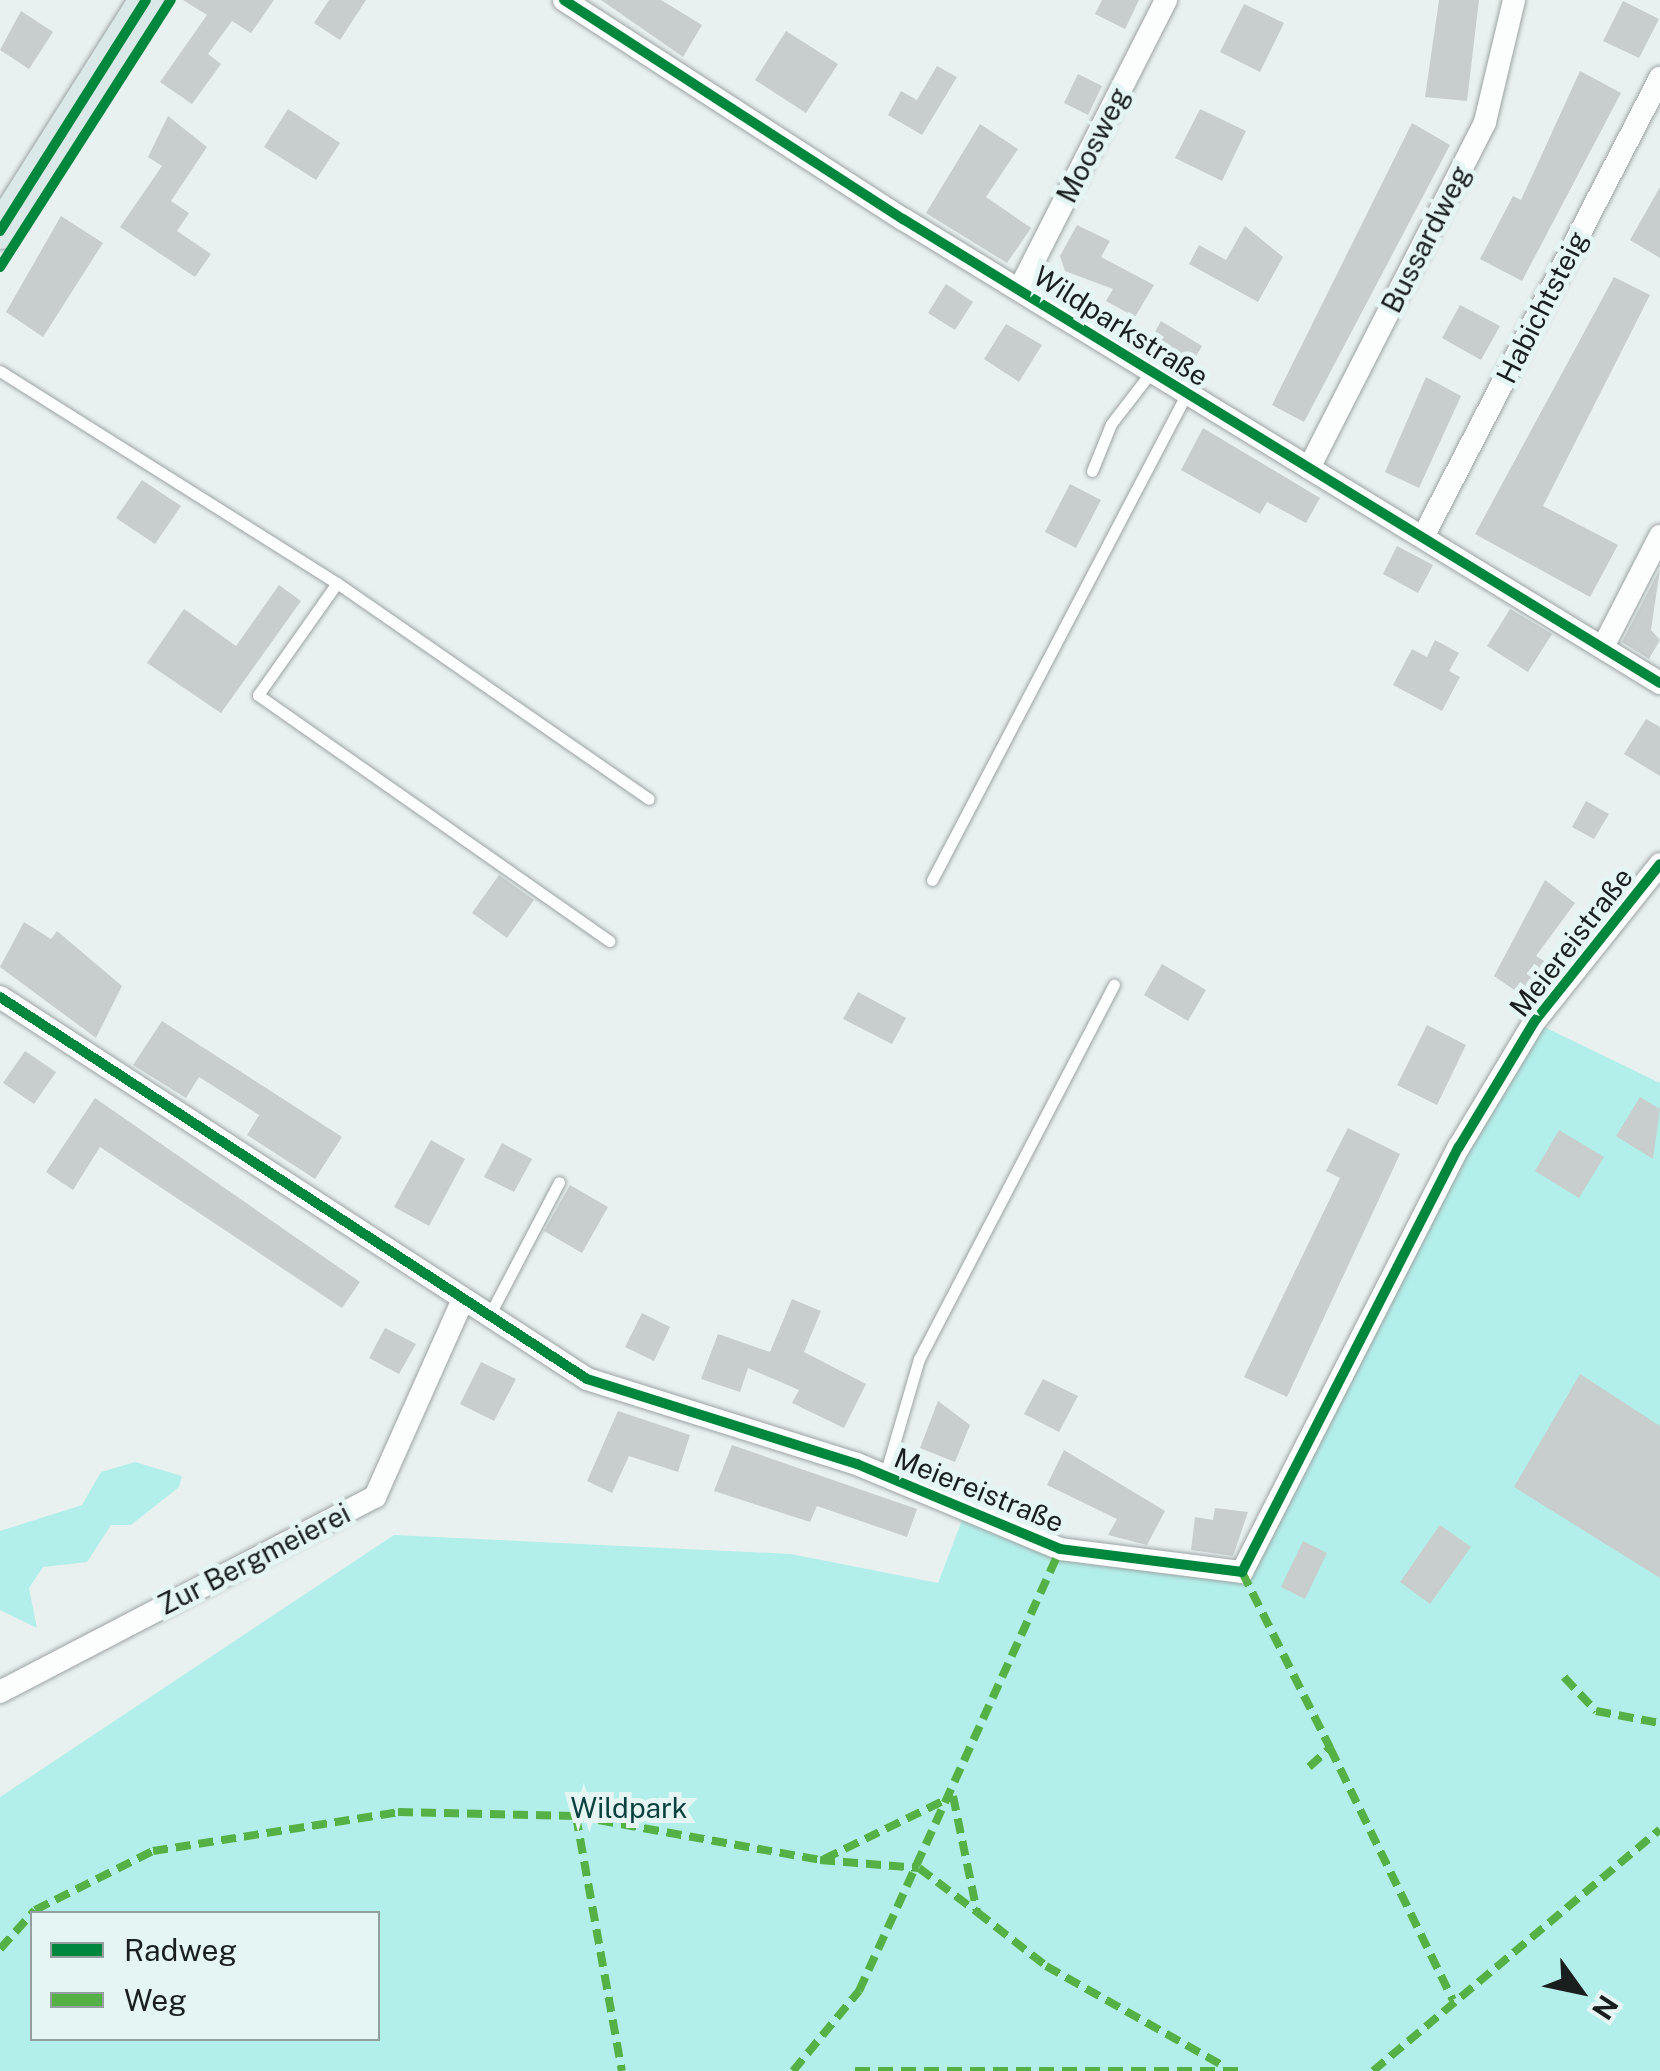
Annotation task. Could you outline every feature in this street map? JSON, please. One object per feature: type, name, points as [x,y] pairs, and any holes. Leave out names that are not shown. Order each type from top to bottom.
[{"type":"main road","points":[[0,231],[146,0]]},
{"type":"street","name":"Wildparkstraße","points":[[564,0],[1020,290],[1660,683]]},
{"type":"street","name":"Moosweg","points":[[1020,290],[1166,0]]},
{"type":"street","name":"Bussardweg","points":[[1309,468],[1485,122],[1514,0]]},
{"type":"street","name":"Habichtsteig","points":[[1423,537],[1660,78]]},
{"type":"street","points":[[1603,647],[1660,536]]},
{"type":"street","name":"Meiereistraße","points":[[0,998],[460,1304],[635,1398],[885,1475],[1080,1554],[1242,1572],[1469,1132],[1534,1022],[1660,864]]},
{"type":"street","name":"Zur Bergmeierei","points":[[0,1692],[375,1497],[460,1304]]},
{"type":"lane","points":[[0,371],[337,584],[649,799]]},
{"type":"lane","points":[[1092,470],[1111,424],[1152,371]]},
{"type":"lane","points":[[932,880],[1187,393]]},
{"type":"lane","points":[[337,584],[258,695],[609,941]]},
{"type":"lane","points":[[885,1475],[919,1359],[1114,984]]},
{"type":"lane","points":[[488,1320],[559,1182]]},
{"type":"green space","name":"Wildpark","points":[[1534,1022],[1660,1083],[1660,2071],[0,2071],[0,1797],[394,1535],[791,1554],[938,1583],[967,1507],[1060,1549],[1242,1572]]},
{"type":"green space","points":[[135,1462],[182,1476],[179,1487],[131,1525],[111,1525],[87,1562],[43,1567],[29,1588],[37,1628],[0,1610],[0,1531],[82,1505],[101,1472]]},
{"type":"building","points":[[183,0],[274,0],[251,33],[232,21],[208,54],[221,64],[192,104],[160,82],[207,15]]},
{"type":"building","points":[[329,0],[366,0],[340,40],[314,23]]},
{"type":"building","points":[[601,0],[661,0],[702,25],[683,57]]},
{"type":"building","points":[[1102,0],[1139,0],[1125,29],[1095,14]]},
{"type":"building","points":[[1439,0],[1479,0],[1467,101],[1425,97]]},
{"type":"building","points":[[1623,1],[1659,19],[1639,58],[1603,41]]},
{"type":"building","points":[[1244,4],[1284,23],[1260,72],[1220,52]]},
{"type":"building","points":[[21,11],[53,32],[29,69],[0,50]]},
{"type":"building","points":[[786,31],[838,64],[806,113],[755,80]]},
{"type":"building","points":[[937,66],[957,77],[922,135],[888,115],[901,91],[917,100]]},
{"type":"building","points":[[1580,71],[1621,93],[1522,281],[1480,259],[1513,196],[1521,200]]},
{"type":"building","points":[[1078,74],[1102,86],[1088,115],[1064,103]]},
{"type":"building","points":[[288,109],[340,143],[316,180],[264,147]]},
{"type":"building","points":[[1200,109],[1246,131],[1222,181],[1175,158]]},
{"type":"building","points":[[168,116],[207,147],[171,201],[189,213],[177,231],[211,254],[195,277],[120,227],[162,166],[148,157]]},
{"type":"building","points":[[1412,123],[1450,145],[1304,422],[1272,405]]},
{"type":"building","points":[[980,124],[1018,149],[986,197],[1031,228],[1007,263],[926,213]]},
{"type":"building","points":[[1660,187],[1660,258],[1630,240]]},
{"type":"building","points":[[61,216],[103,243],[43,337],[6,312]]},
{"type":"building","points":[[1077,225],[1110,241],[1101,257],[1154,285],[1135,317],[1106,301],[1113,289],[1065,271],[1060,256]]},
{"type":"building","points":[[1245,226],[1283,257],[1258,302],[1189,264],[1199,245],[1226,260]]},
{"type":"building","points":[[1614,277],[1650,295],[1543,506],[1618,545],[1590,597],[1475,534]]},
{"type":"building","points":[[946,284],[973,302],[955,330],[928,313]]},
{"type":"building","points":[[1460,305],[1500,326],[1481,360],[1442,338]]},
{"type":"building","points":[[1161,321],[1202,346],[1187,372],[1146,348]]},
{"type":"building","points":[[1006,324],[1042,345],[1019,382],[984,359]]},
{"type":"building","points":[[1426,377],[1461,396],[1419,488],[1385,472]]},
{"type":"building","points":[[1203,428],[1320,498],[1306,523],[1267,502],[1260,514],[1181,470]]},
{"type":"building","points":[[142,480],[181,506],[155,544],[116,518]]},
{"type":"building","points":[[1070,484],[1101,500],[1076,548],[1045,532]]},
{"type":"building","points":[[1397,546],[1433,565],[1418,593],[1383,574]]},
{"type":"building","points":[[1660,569],[1651,630],[1660,640],[1649,659],[1622,642]]},
{"type":"building","points":[[279,585],[301,601],[221,713],[147,663],[184,609],[236,646]]},
{"type":"building","points":[[1510,609],[1552,634],[1528,672],[1487,646]]},
{"type":"building","points":[[1435,640],[1459,653],[1449,671],[1460,677],[1442,711],[1393,685],[1412,649],[1427,657]]},
{"type":"building","points":[[1646,719],[1660,727],[1660,776],[1624,754]]},
{"type":"building","points":[[1586,801],[1609,814],[1594,839],[1572,827]]},
{"type":"building","points":[[499,875],[534,900],[507,938],[472,913]]},
{"type":"building","points":[[1545,880],[1575,903],[1536,956],[1549,964],[1526,998],[1494,976]]},
{"type":"building","points":[[24,922],[51,939],[57,931],[122,986],[96,1038],[0,967]]},
{"type":"building","points":[[1162,964],[1206,990],[1188,1021],[1144,995]]},
{"type":"building","points":[[858,992],[906,1018],[892,1044],[843,1019]]},
{"type":"building","points":[[162,1021],[342,1137],[315,1179],[247,1135],[259,1115],[199,1077],[186,1098],[133,1065]]},
{"type":"building","points":[[1427,1025],[1466,1045],[1437,1105],[1397,1085]]},
{"type":"building","points":[[25,1051],[56,1072],[34,1104],[3,1083]]},
{"type":"building","points":[[1640,1097],[1660,1109],[1653,1159],[1616,1136]]},
{"type":"building","points":[[95,1098],[360,1282],[342,1308],[100,1147],[73,1190],[46,1172]]},
{"type":"building","points":[[1348,1128],[1400,1154],[1287,1397],[1244,1377],[1340,1178],[1326,1171]]},
{"type":"building","points":[[1559,1130],[1604,1157],[1579,1198],[1535,1171]]},
{"type":"building","points":[[431,1140],[465,1159],[429,1226],[394,1207]]},
{"type":"building","points":[[502,1143],[532,1159],[514,1192],[484,1177]]},
{"type":"building","points":[[570,1185],[608,1207],[582,1253],[544,1231]]},
{"type":"building","points":[[792,1299],[821,1311],[804,1352],[866,1384],[844,1428],[792,1403],[799,1390],[748,1368],[740,1392],[701,1379],[718,1334],[770,1352]]},
{"type":"building","points":[[642,1313],[670,1327],[654,1361],[625,1347]]},
{"type":"building","points":[[385,1328],[416,1344],[399,1374],[369,1358]]},
{"type":"building","points":[[481,1362],[516,1379],[494,1421],[460,1404]]},
{"type":"building","points":[[1580,1374],[1660,1426],[1660,1578],[1514,1487]]},
{"type":"building","points":[[1043,1379],[1078,1396],[1059,1432],[1024,1414]]},
{"type":"building","points":[[938,1401],[970,1425],[955,1462],[920,1448]]},
{"type":"building","points":[[618,1411],[690,1435],[678,1472],[629,1456],[612,1493],[587,1481]]},
{"type":"building","points":[[732,1445],[917,1509],[907,1537],[817,1506],[810,1522],[714,1491]]},
{"type":"building","points":[[1064,1450],[1165,1511],[1147,1545],[1108,1535],[1117,1519],[1047,1485]]},
{"type":"building","points":[[1215,1508],[1248,1512],[1233,1556],[1191,1550],[1195,1517],[1213,1520]]},
{"type":"building","points":[[1440,1525],[1471,1547],[1430,1604],[1400,1582]]},
{"type":"building","points":[[1303,1541],[1327,1553],[1305,1599],[1281,1587]]},
{"type":"marked path","points":[[793,2071],[859,1991],[1060,1549]]},
{"type":"marked path","points":[[1242,1572],[1330,1748]]},
{"type":"marked path","points":[[1564,1677],[1596,1711],[1660,1723]]},
{"type":"marked path","points":[[1309,1767],[1330,1748],[1453,2000]]},
{"type":"marked path","points":[[824,1859],[953,1796],[977,1912],[1046,1966],[1225,2067]]},
{"type":"marked path","points":[[34,1911],[153,1851],[398,1812],[576,1816],[820,1860],[919,1868],[977,1912]]},
{"type":"marked path","points":[[576,1816],[622,2071]]},
{"type":"marked path","points":[[1373,2071],[1660,1829]]},
{"type":"marked path","points":[[0,1949],[30,1916]]},
{"type":"marked path","points":[[855,2071],[1246,2071]]},
{"type":"cycle path","points":[[0,231],[146,0]]},
{"type":"cycle path","points":[[0,267],[171,0]]},
{"type":"cycle path","points":[[564,0],[903,219],[1660,683]]},
{"type":"cycle path","points":[[0,997],[587,1379],[857,1464],[1060,1549],[1242,1572],[1459,1147],[1534,1022],[1660,864]]}]
